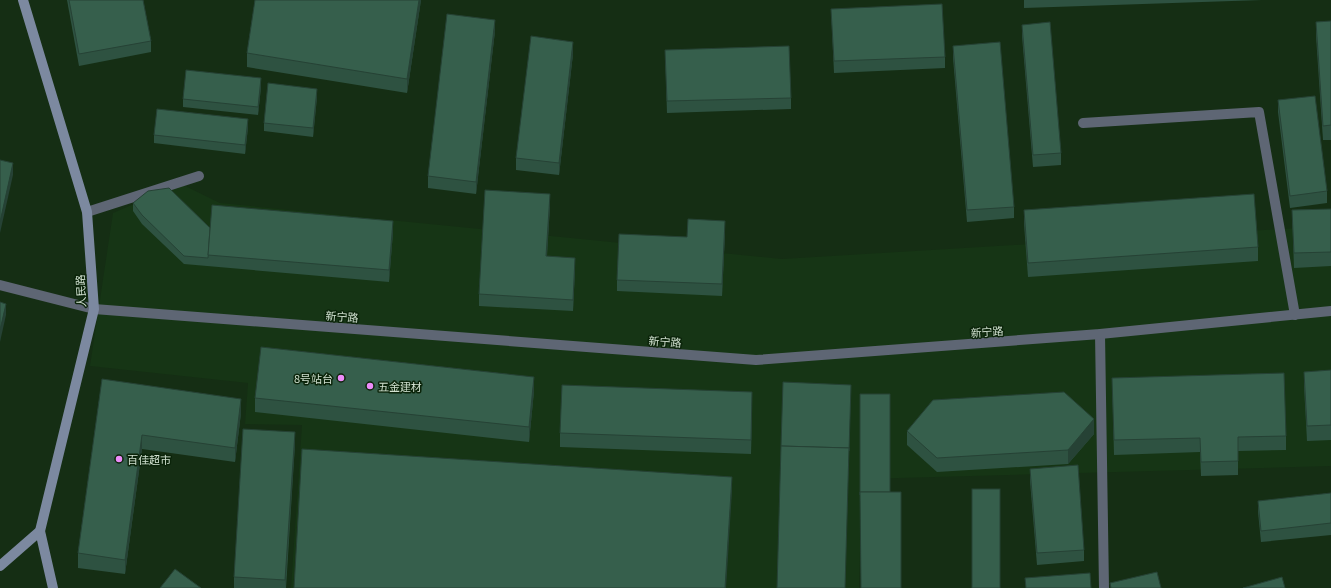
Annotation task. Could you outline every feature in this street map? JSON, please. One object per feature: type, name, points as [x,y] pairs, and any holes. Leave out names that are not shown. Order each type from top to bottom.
[{"type":"main road","name":"人民路","points":[[23,0],[88,212],[94,309],[40,531]]},
{"type":"main road","points":[[0,566],[40,531],[53,588]]},
{"type":"street","points":[[1082,123],[1259,112],[1295,315]]},
{"type":"street","points":[[88,212],[199,176]]},
{"type":"street","name":"新宁路","points":[[0,285],[94,309],[756,360],[1100,334],[1331,311]]},
{"type":"street","points":[[1100,334],[1104,588]]},
{"type":"shaded area","points":[[181,184],[220,203],[782,259],[1331,226],[1331,466],[862,479],[859,588],[291,588],[302,425],[245,424],[248,383],[90,366],[113,213]]},
{"type":"building","points":[[69,0],[143,0],[151,41],[79,54]]},
{"type":"building","points":[[255,0],[419,0],[407,79],[247,53]]},
{"type":"building","points":[[942,4],[945,57],[834,61],[831,9]]},
{"type":"building","points":[[447,14],[495,20],[476,182],[428,176]]},
{"type":"building","points":[[1331,21],[1331,125],[1323,126],[1316,22]]},
{"type":"building","points":[[1050,22],[1061,153],[1033,155],[1022,25]]},
{"type":"building","points":[[531,36],[573,42],[559,163],[516,158]]},
{"type":"building","points":[[1000,42],[1014,207],[967,210],[953,46]]},
{"type":"building","points":[[789,46],[791,98],[667,101],[665,50]]},
{"type":"building","points":[[186,70],[261,78],[258,107],[183,99]]},
{"type":"building","points":[[268,83],[317,89],[313,128],[264,123]]},
{"type":"building","points":[[1315,96],[1327,191],[1290,196],[1278,100]]},
{"type":"building","points":[[157,109],[248,119],[245,145],[154,135]]},
{"type":"building","points":[[0,160],[13,163],[0,222]]},
{"type":"building","points":[[169,188],[210,228],[208,258],[184,256],[142,215],[133,203],[148,191]]},
{"type":"building","points":[[485,190],[550,194],[546,256],[575,258],[573,300],[479,294]]},
{"type":"building","points":[[1254,194],[1258,247],[1028,263],[1024,210]]},
{"type":"building","points":[[212,205],[393,221],[389,270],[208,255]]},
{"type":"building","points":[[1331,209],[1331,252],[1294,253],[1292,210]]},
{"type":"building","points":[[688,219],[725,221],[722,284],[617,280],[619,234],[687,237]]},
{"type":"building","points":[[0,302],[6,304],[0,330]]},
{"type":"building","points":[[261,347],[534,377],[529,427],[255,398]]},
{"type":"building","points":[[1331,370],[1331,425],[1307,426],[1304,372]]},
{"type":"building","points":[[1284,373],[1286,436],[1238,437],[1238,461],[1201,462],[1200,438],[1114,440],[1112,378]]},
{"type":"building","points":[[102,379],[241,399],[235,448],[142,435],[125,560],[78,553]]},
{"type":"building","points":[[783,382],[851,385],[849,451],[849,448],[781,446]]},
{"type":"building","points":[[562,385],[752,392],[751,440],[560,433]]},
{"type":"building","points":[[1064,392],[1094,419],[1068,450],[937,458],[907,431],[933,400]]},
{"type":"building","points":[[860,394],[890,394],[890,492],[860,492]]},
{"type":"building","points":[[243,429],[295,432],[285,580],[234,577]]},
{"type":"building","points":[[781,446],[849,448],[845,588],[777,588]]},
{"type":"building","points":[[302,449],[732,477],[725,588],[294,588]]},
{"type":"building","points":[[1078,465],[1084,550],[1037,553],[1030,469]]},
{"type":"building","points":[[972,489],[1000,489],[1000,588],[972,588]]},
{"type":"building","points":[[860,492],[901,492],[901,588],[861,588]]},
{"type":"building","points":[[1331,493],[1331,523],[1261,531],[1258,501]]},
{"type":"building","points":[[175,569],[201,588],[160,588]]},
{"type":"building","points":[[1157,572],[1161,588],[1111,588],[1110,583]]},
{"type":"building","points":[[1090,573],[1091,588],[1026,588],[1025,578]]},
{"type":"building","points":[[1282,577],[1285,588],[1243,588]]},
{"type":"place","name":"8号站台","points":[[341,378]]},
{"type":"place","name":"五金建材","points":[[370,386]]},
{"type":"place","name":"百佳超市","points":[[119,459]]}]
